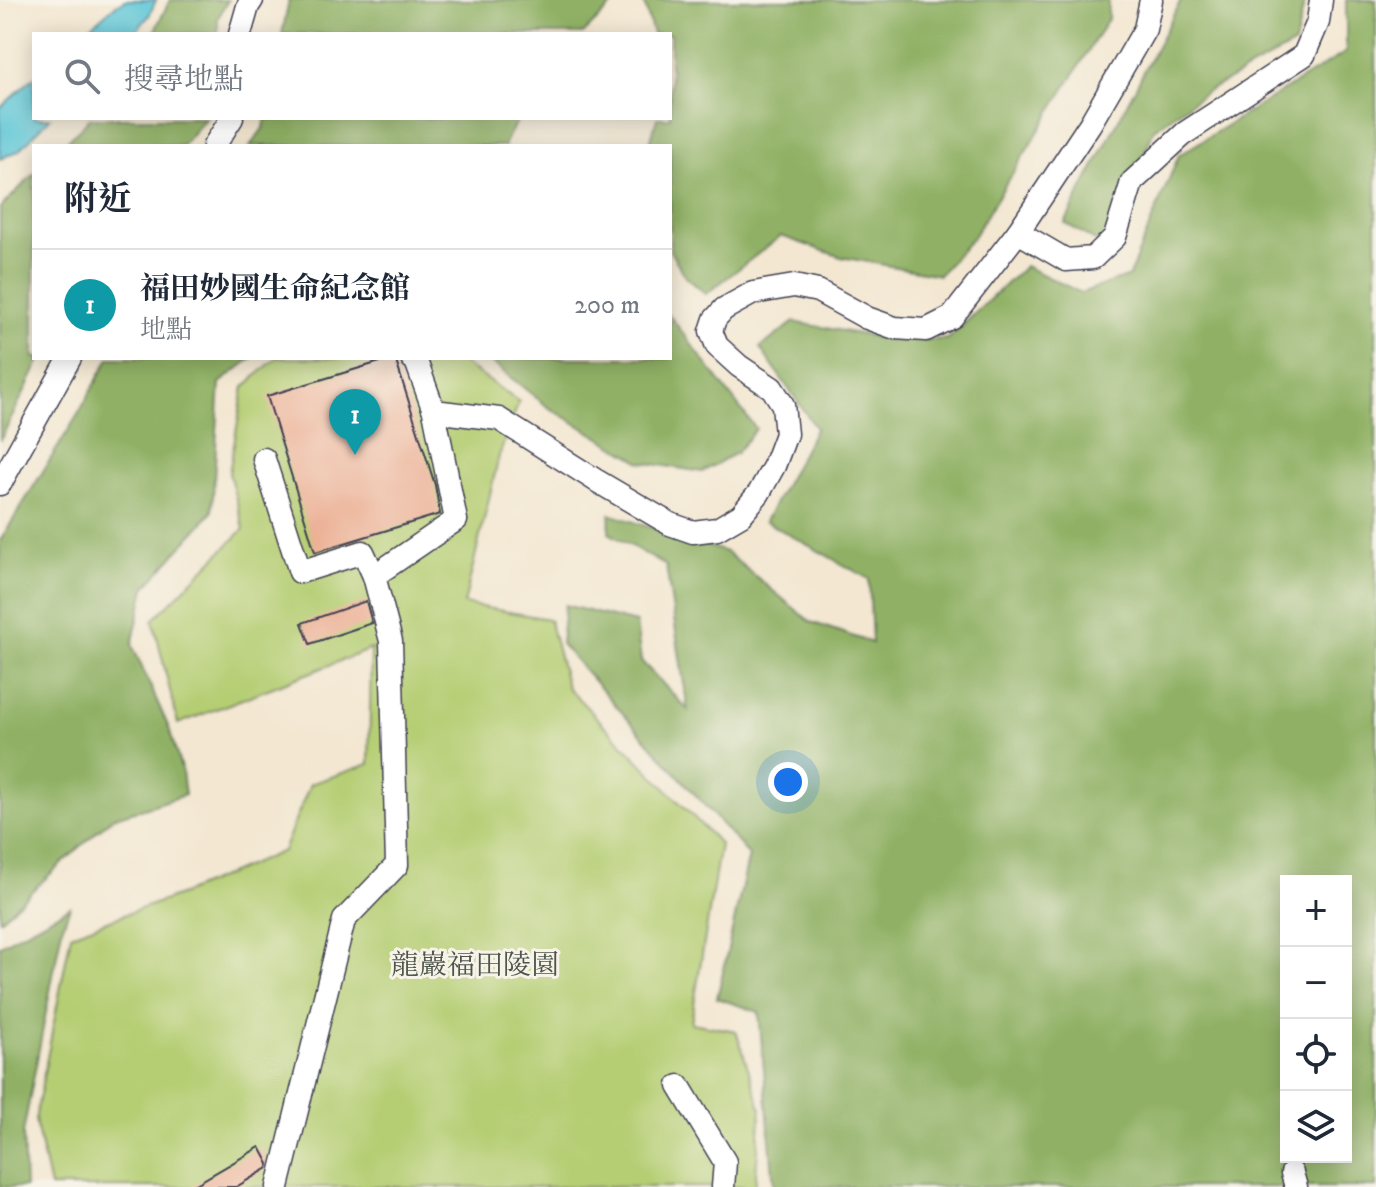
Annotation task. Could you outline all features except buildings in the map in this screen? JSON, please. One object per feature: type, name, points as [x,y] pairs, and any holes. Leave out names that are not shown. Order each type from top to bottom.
[{"type":"street","points":[[241,32],[252,0]]},
{"type":"street","points":[[434,411],[499,419],[670,524],[693,532],[717,529],[741,515],[759,493],[774,466],[786,434],[783,405],[772,388],[739,366],[717,346],[711,331],[715,319],[724,309],[753,293],[794,286],[818,291],[867,318],[895,328],[926,330],[952,317],[1018,232],[1090,124],[1145,29],[1151,0]]},
{"type":"street","points":[[1018,232],[1066,260],[1093,258],[1115,237],[1132,182],[1185,133],[1304,55],[1318,22],[1321,0]]},
{"type":"street","points":[[215,144],[231,120]]},
{"type":"street","points":[[0,484],[69,360]]},
{"type":"street","points":[[374,576],[456,520],[434,411],[415,360]]},
{"type":"street","points":[[264,459],[300,572],[363,552],[374,576],[391,641],[397,865],[344,920],[278,1187]]},
{"type":"street","points":[[679,1086],[725,1162],[723,1187]]},
{"type":"green space","points":[[170,0],[228,0],[218,18],[218,32],[154,32]]},
{"type":"green space","points":[[289,0],[618,0],[585,32],[282,32]]},
{"type":"green space","points":[[643,0],[1108,0],[1108,19],[973,237],[939,275],[841,257],[781,236],[706,294],[686,277],[672,254],[672,144],[650,144],[656,120],[672,120],[672,32],[652,32]]},
{"type":"green space","points":[[1181,0],[1305,0],[1295,44],[1208,91],[1154,129],[1109,249],[1065,223]]},
{"type":"green space","points":[[1346,0],[1376,0],[1376,1187],[774,1187],[759,1012],[717,998],[749,855],[561,644],[565,605],[636,623],[641,661],[688,710],[666,566],[609,533],[610,514],[726,552],[811,622],[872,643],[869,579],[765,521],[816,428],[760,348],[794,322],[897,341],[948,339],[1025,266],[1081,293],[1129,276],[1179,155],[1346,52]]},
{"type":"green space","points":[[88,120],[204,120],[184,144],[64,144]]},
{"type":"green space","points":[[266,120],[517,120],[505,144],[251,144]]},
{"type":"green space","points":[[32,176],[32,360],[40,360],[0,441],[0,208]]},
{"type":"green space","points":[[672,319],[756,429],[736,453],[702,472],[641,462],[548,407],[489,360],[672,360]]},
{"type":"green space","points":[[108,360],[249,360],[220,383],[212,512],[145,588],[132,645],[169,728],[182,772],[185,795],[112,818],[0,920],[0,541]]},
{"type":"green space","name":"龍巖福田陵園","points":[[274,360],[459,360],[519,402],[499,456],[464,604],[549,619],[567,687],[720,844],[691,1023],[736,1031],[761,1108],[755,1187],[50,1187],[35,1120],[71,934],[182,894],[283,851],[310,784],[369,764],[371,649],[178,724],[153,620],[244,529],[229,473],[244,387]]},
{"type":"green space","points":[[70,907],[62,928],[23,1133],[25,1187],[0,1187],[0,945]]},
{"type":"water","points":[[125,0],[156,0],[149,16],[136,32],[84,32]]},
{"type":"water","points":[[32,79],[32,120],[48,120],[20,150],[0,159],[0,108]]},
{"type":"place","name":"福田妙國生命紀念館","points":[[355,455]]}]
